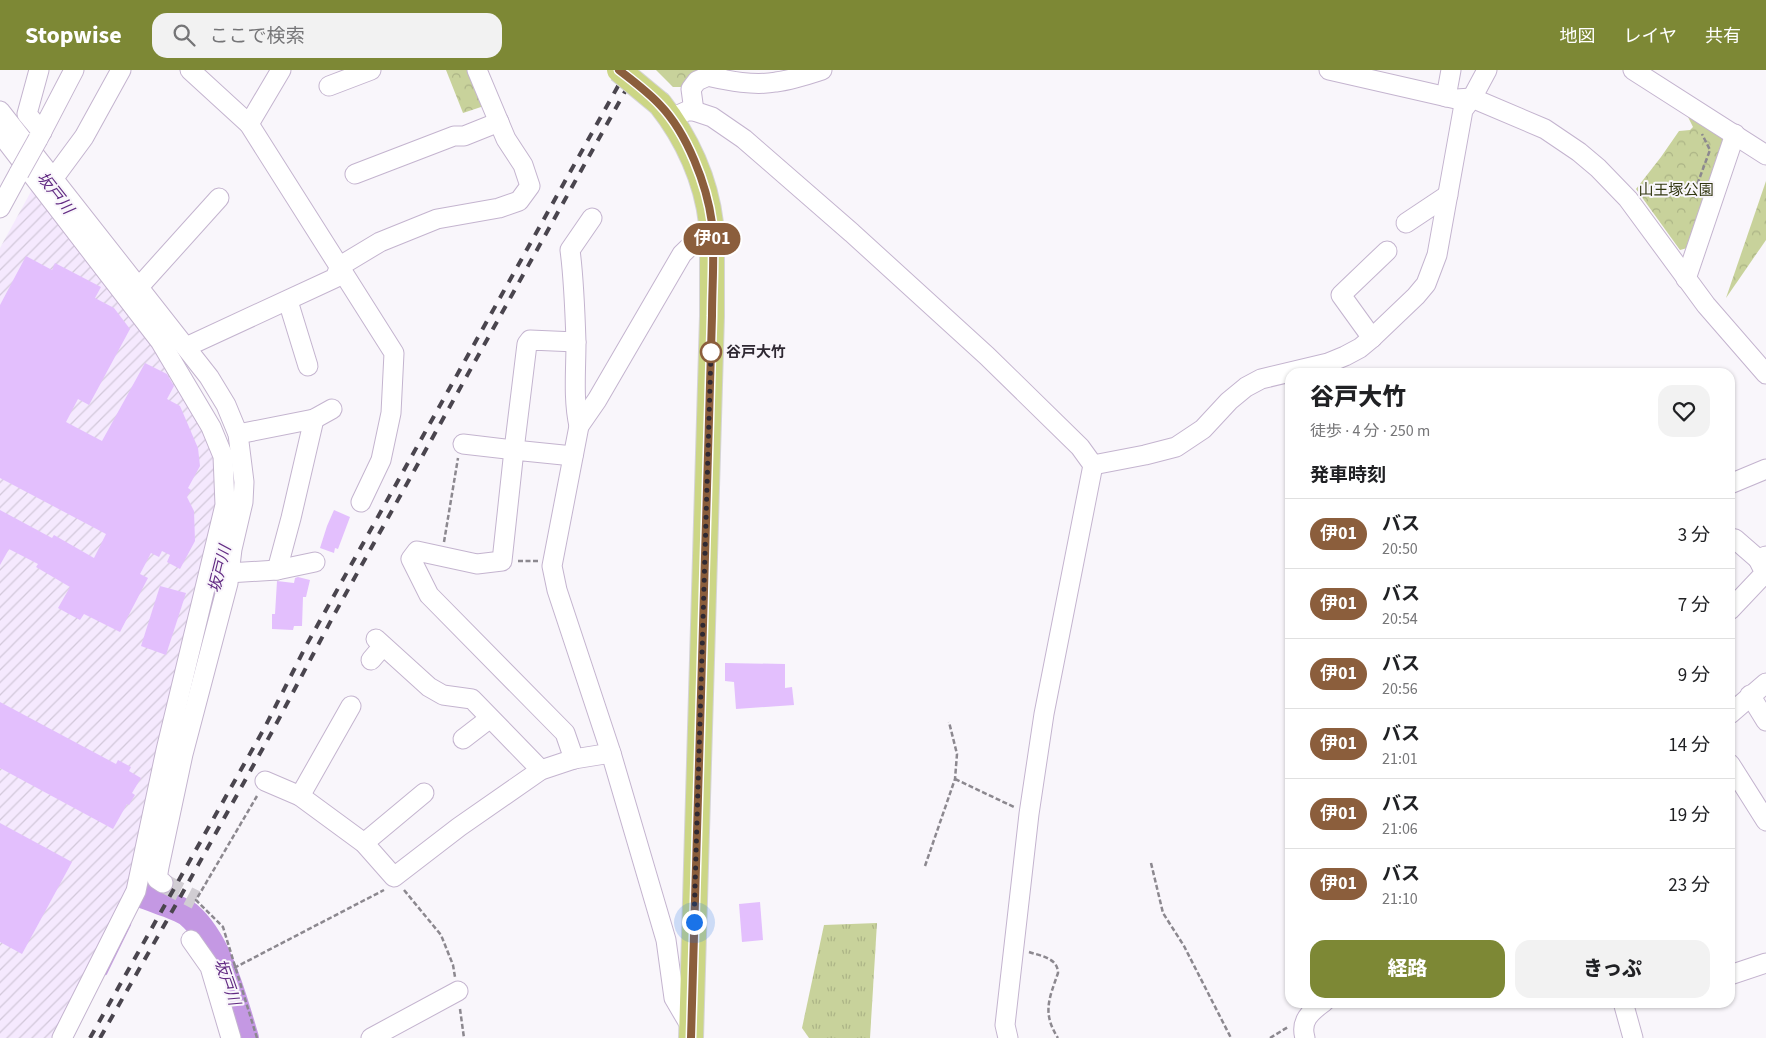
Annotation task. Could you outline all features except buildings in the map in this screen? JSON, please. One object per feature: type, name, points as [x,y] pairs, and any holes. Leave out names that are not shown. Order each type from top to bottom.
[{"type":"main road","points":[[619,70],[665,111],[684,141],[697,168],[708,203],[712,225],[712,316],[691,1032]]},
{"type":"street","points":[[39,70],[27,114],[40,135]]},
{"type":"street","points":[[0,208],[74,70]]},
{"type":"street","points":[[54,179],[84,138],[121,70]]},
{"type":"street","points":[[190,70],[250,124],[394,353],[390,413],[381,460],[361,502]]},
{"type":"street","points":[[250,124],[281,70]]},
{"type":"street","points":[[330,86],[370,70]]},
{"type":"street","points":[[186,347],[335,278],[340,266],[380,242],[437,219],[499,208],[519,201],[530,186],[522,165],[506,139],[477,70]]},
{"type":"street","points":[[694,111],[691,89],[697,81],[714,73],[732,81],[774,83],[822,70]]},
{"type":"street","points":[[1329,70],[1365,74],[1456,99],[1472,98],[1545,129],[1579,152],[1598,168],[1628,199],[1706,305],[1766,374]]},
{"type":"street","points":[[1446,97],[1451,70]]},
{"type":"street","points":[[1306,368],[1328,363],[1360,348],[1416,296],[1426,284],[1437,255],[1463,110],[1472,98],[1487,70]]},
{"type":"street","points":[[1633,70],[1766,155]]},
{"type":"street","points":[[0,111],[209,377],[226,405],[238,434],[244,475],[243,502],[228,573],[228,583],[175,752],[136,891],[62,1038]]},
{"type":"street","points":[[665,111],[694,111],[712,117],[744,140],[859,240],[995,363],[1080,447],[1093,465],[1044,714],[1029,814],[1004,1025],[1008,1038]]},
{"type":"street","points":[[355,174],[454,136],[464,136],[499,122]]},
{"type":"street","points":[[0,133],[160,341],[210,427],[223,456],[225,505],[175,752],[157,879],[163,883]]},
{"type":"street","points":[[1686,279],[1735,134]]},
{"type":"street","points":[[1406,223],[1448,195]]},
{"type":"street","points":[[138,288],[219,198]]},
{"type":"street","points":[[592,218],[570,250],[573,272],[576,342],[575,409],[578,426],[552,566],[557,590],[611,753],[666,940],[674,998],[691,1032]]},
{"type":"street","points":[[578,426],[597,400],[682,254],[712,225]]},
{"type":"street","points":[[1372,338],[1341,295],[1378,256]]},
{"type":"street","points":[[288,301],[308,366]]},
{"type":"street","points":[[574,759],[565,734],[429,595],[411,560],[417,551],[477,564],[502,561],[527,344],[530,340],[576,342]]},
{"type":"street","points":[[1093,465],[1145,455],[1176,446],[1203,429],[1229,401],[1246,387],[1261,378],[1285,373]]},
{"type":"street","points":[[238,434],[314,419],[332,409]]},
{"type":"street","points":[[277,570],[292,518],[314,419]]},
{"type":"street","points":[[463,444],[573,456]]},
{"type":"street","points":[[1735,482],[1766,469]]},
{"type":"street","points":[[1735,539],[1762,557],[1765,573],[1735,605]]},
{"type":"street","points":[[228,573],[277,570],[315,562]]},
{"type":"street","points":[[377,648],[429,687],[438,699],[472,700],[541,770]]},
{"type":"street","points":[[1735,709],[1766,683]]},
{"type":"street","points":[[1750,695],[1766,721]]},
{"type":"street","points":[[300,796],[351,706]]},
{"type":"street","points":[[463,739],[489,719]]},
{"type":"street","points":[[266,781],[300,796],[364,843],[396,880],[460,827],[541,770],[574,759],[611,753]]},
{"type":"street","points":[[1735,772],[1766,821]]},
{"type":"street","points":[[364,843],[424,793]]},
{"type":"street","points":[[191,940],[210,967],[231,1038]]},
{"type":"street","points":[[1735,973],[1766,963]]},
{"type":"street","points":[[371,1038],[458,992]]},
{"type":"street","points":[[1305,1038],[1302,1029],[1305,1019],[1317,1008]]},
{"type":"street","points":[[1625,1008],[1633,1038]]},
{"type":"path","points":[[1698,201],[1694,193],[1710,150],[1700,125]]},
{"type":"path","points":[[442,556],[460,445],[463,444]]},
{"type":"path","points":[[502,561],[553,561]]},
{"type":"path","points":[[925,866],[955,779],[957,754],[949,722]]},
{"type":"path","points":[[955,779],[1029,814]]},
{"type":"path","points":[[257,1038],[223,927],[196,900],[266,781]]},
{"type":"path","points":[[1151,863],[1163,914],[1184,946],[1231,1038]]},
{"type":"path","points":[[234,968],[396,880],[441,935],[453,965],[464,1038]]},
{"type":"path","points":[[1013,947],[1049,958],[1058,969],[1047,1005],[1051,1024],[1058,1038]]},
{"type":"shaded area","points":[[34,186],[158,346],[217,454],[217,504],[128,894],[51,1038],[0,1038],[0,248]]},
{"type":"green space","points":[[446,70],[471,70],[487,105],[463,113]]},
{"type":"green space","points":[[656,70],[701,70],[684,83],[682,87],[673,87]]},
{"type":"green space","name":"山王塚公園","points":[[1684,109],[1724,134],[1726,144],[1691,247],[1680,250],[1636,189],[1679,131],[1690,130],[1693,127]]},
{"type":"green space","points":[[1766,181],[1766,240],[1726,298]]},
{"type":"green space","points":[[877,923],[870,1038],[809,1038],[802,1028],[824,925]]},
{"type":"waterway","name":"坂戸川","points":[[202,649],[227,541]]},
{"type":"waterway","name":"坂戸川","points":[[149,864],[142,895],[184,911],[199,925],[209,939],[224,971],[246,1038]]},
{"type":"waterway","points":[[105,973],[129,924]]},
{"type":"tunnel","points":[[163,883],[196,900]]},
{"type":"railway","points":[[90,1038],[265,727],[307,644],[627,70]]},
{"type":"railway","points":[[100,1038],[273,730],[335,613],[637,70]]},
{"type":"bus line","name":"伊01","points":[[619,70],[660,104],[678,129],[697,168],[708,203],[712,225],[712,316],[691,1038]]},
{"type":"place","name":"谷戸大竹","points":[[711,352]]},
{"type":"route","points":[[694,922],[711,352]]}]
